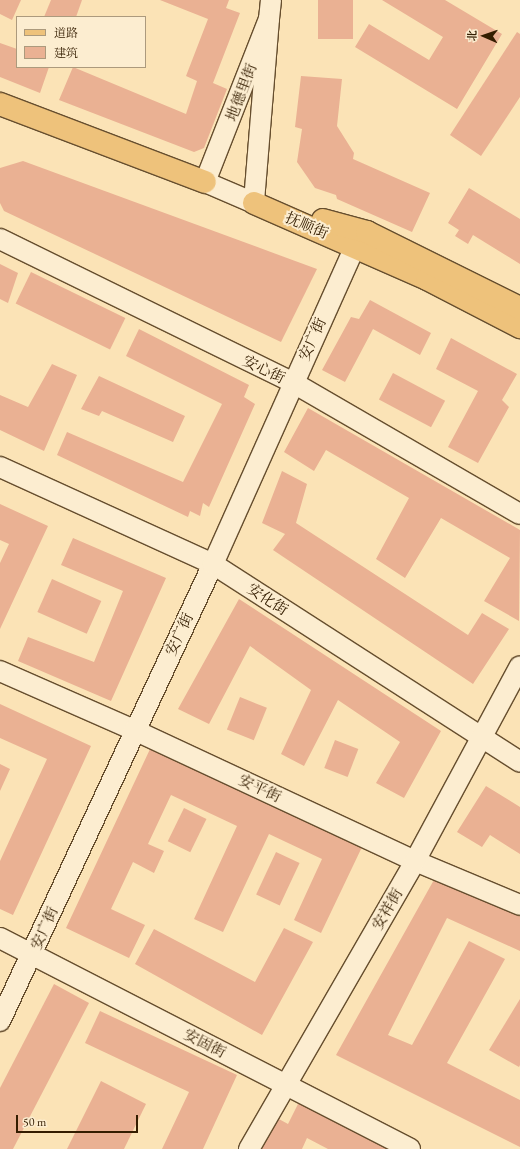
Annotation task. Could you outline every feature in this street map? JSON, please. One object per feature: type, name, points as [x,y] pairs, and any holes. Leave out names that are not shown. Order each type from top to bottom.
[{"type":"main road","points":[[0,104],[206,182]]},
{"type":"main road","name":"抚顺街","points":[[254,203],[355,246],[427,279],[520,327]]},
{"type":"main road","name":"抚顺街","points":[[254,203],[367,232],[520,308]]},
{"type":"main road","name":"抚顺街","points":[[422,258],[490,280],[520,293]]},
{"type":"street","name":"地德里街","points":[[206,182],[270,9]]},
{"type":"street","points":[[206,182],[254,203],[270,9]]},
{"type":"street","name":"安心街","points":[[0,239],[292,382],[520,514]]},
{"type":"street","name":"安广街","points":[[0,1021],[212,564],[292,382],[355,246]]},
{"type":"street","name":"安化街","points":[[0,467],[212,564],[520,762]]},
{"type":"street","name":"安祥街","points":[[249,1149],[415,861],[520,666]]},
{"type":"street","name":"安平街","points":[[0,671],[134,730],[415,861],[520,905]]},
{"type":"street","name":"安固街","points":[[0,938],[410,1149]]},
{"type":"building","points":[[0,0],[21,0],[12,20],[0,14]]},
{"type":"building","points":[[51,0],[82,0],[76,16],[44,16]]},
{"type":"building","points":[[160,0],[229,0],[226,8],[240,13],[213,83],[227,89],[204,148],[194,152],[59,100],[73,68],[75,68],[186,114],[197,81],[186,76],[208,19]]},
{"type":"building","points":[[318,0],[353,0],[353,39],[318,39]]},
{"type":"building","points":[[382,0],[445,0],[502,34],[457,109],[355,47],[369,24],[429,60],[443,37]]},
{"type":"building","points":[[517,32],[520,34],[520,97],[481,156],[450,135]]},
{"type":"building","points":[[0,43],[16,49],[16,68],[49,68],[40,93],[0,77]]},
{"type":"building","points":[[301,76],[342,79],[337,126],[354,153],[353,159],[430,193],[412,232],[337,199],[336,195],[315,188],[297,162],[302,129],[295,127]]},
{"type":"building","points":[[23,161],[317,269],[281,342],[4,211],[0,203],[0,168]]},
{"type":"building","points":[[469,188],[520,219],[520,264],[473,235],[468,244],[455,236],[459,230],[448,223]]},
{"type":"building","points":[[0,264],[18,273],[8,303],[0,299]]},
{"type":"building","points":[[31,272],[125,318],[110,349],[16,303]]},
{"type":"building","points":[[370,300],[431,333],[420,355],[373,329],[345,382],[322,370],[351,317],[359,319]]},
{"type":"building","points":[[139,329],[249,385],[244,397],[255,404],[209,507],[203,503],[200,516],[190,511],[188,517],[57,455],[67,432],[183,482],[222,404],[126,356]]},
{"type":"building","points":[[451,338],[517,374],[502,400],[509,407],[478,463],[448,447],[478,391],[436,369]]},
{"type":"building","points":[[52,364],[77,375],[44,451],[0,430],[0,395],[28,407]]},
{"type":"building","points":[[393,373],[445,401],[431,427],[379,399]]},
{"type":"building","points":[[99,376],[185,416],[173,442],[102,411],[99,416],[81,409]]},
{"type":"building","points":[[308,408],[520,530],[519,621],[484,601],[510,558],[441,518],[405,578],[376,559],[409,498],[326,450],[314,471],[284,452]]},
{"type":"building","points":[[282,471],[307,484],[296,523],[468,635],[482,613],[509,629],[473,684],[273,550],[285,534],[262,523]]},
{"type":"building","points":[[0,504],[48,526],[0,629],[0,563],[9,544],[0,540]]},
{"type":"building","points":[[73,538],[166,578],[111,701],[18,661],[28,637],[94,662],[123,591],[61,565]]},
{"type":"building","points":[[52,579],[101,601],[87,634],[37,612]]},
{"type":"building","points":[[239,599],[441,731],[404,798],[376,783],[400,742],[338,700],[304,766],[281,754],[311,690],[250,646],[209,724],[178,709]]},
{"type":"building","points":[[240,697],[267,708],[254,740],[227,729]]},
{"type":"building","points":[[0,704],[91,746],[13,915],[0,909],[0,861],[47,759],[0,738]]},
{"type":"building","points":[[335,740],[358,749],[348,777],[324,768]]},
{"type":"building","points":[[151,747],[362,847],[321,933],[294,920],[322,859],[269,834],[223,932],[194,919],[237,826],[171,795],[148,844],[164,851],[154,873],[133,862],[111,909],[145,925],[129,958],[66,928]]},
{"type":"building","points":[[0,764],[10,769],[0,791]]},
{"type":"building","points":[[486,786],[520,807],[520,854],[490,835],[482,847],[457,832]]},
{"type":"building","points":[[184,808],[206,819],[190,852],[168,841]]},
{"type":"building","points":[[276,852],[300,863],[280,906],[256,895]]},
{"type":"building","points":[[435,878],[520,910],[520,951],[447,918],[388,1035],[412,1045],[469,941],[505,959],[447,1063],[520,1100],[520,1147],[336,1055]]},
{"type":"building","points":[[284,928],[313,942],[262,1035],[135,964],[154,929],[255,982]]},
{"type":"building","points":[[54,984],[89,1003],[13,1149],[0,1149],[0,1088]]},
{"type":"building","points":[[520,999],[520,1065],[519,1067],[489,1050]]},
{"type":"building","points":[[100,1011],[237,1075],[203,1149],[162,1149],[189,1092],[85,1043]]},
{"type":"building","points":[[101,1081],[146,1104],[124,1149],[67,1149]]},
{"type":"building","points":[[300,1100],[394,1149],[328,1149],[307,1138],[302,1149],[261,1149],[277,1118],[288,1124]]}]
